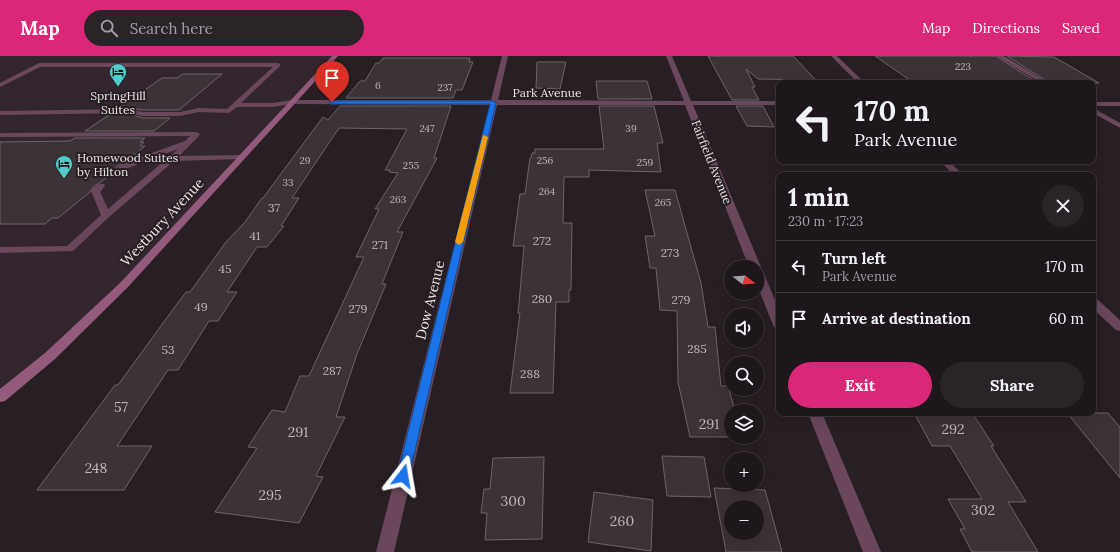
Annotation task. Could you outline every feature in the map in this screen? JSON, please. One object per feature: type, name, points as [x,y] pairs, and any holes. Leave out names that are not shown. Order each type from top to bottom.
[{"type":"main road","name":"Westbury Avenue","points":[[0,397],[50,356],[124,285],[245,154],[288,102],[335,56]]},
{"type":"street","name":"Dow Avenue","points":[[385,552],[505,56]]},
{"type":"street","name":"Fairfield Avenue","points":[[669,56],[752,260]]},
{"type":"street","points":[[834,56],[859,80]]},
{"type":"street","points":[[1000,56],[1041,80]]},
{"type":"street","name":"Park Avenue","points":[[288,102],[776,104]]},
{"type":"street","points":[[1096,104],[1120,104]]},
{"type":"street","points":[[1096,112],[1120,126]]},
{"type":"street","points":[[947,164],[956,172]]},
{"type":"street","points":[[764,288],[776,318]]},
{"type":"street","points":[[1096,305],[1120,327]]},
{"type":"street","points":[[816,416],[872,552]]},
{"type":"lane","points":[[0,85],[39,65],[278,65],[229,111],[199,110],[180,114],[143,114],[129,111],[0,113]]},
{"type":"lane","points":[[241,100],[278,100],[288,102]]},
{"type":"lane","points":[[236,105],[273,105],[288,102]]},
{"type":"lane","points":[[185,105],[199,110]]},
{"type":"lane","points":[[129,111],[142,107]]},
{"type":"lane","points":[[0,135],[196,134],[190,142],[172,159],[106,215],[70,249],[0,250]]},
{"type":"lane","points":[[120,170],[126,166],[190,142]]},
{"type":"lane","points":[[180,151],[245,154]]},
{"type":"lane","points":[[172,159],[245,154]]},
{"type":"lane","points":[[101,186],[96,192],[106,215]]},
{"type":"shaded area","points":[[0,56],[333,56],[143,268],[0,398]]},
{"type":"building","points":[[708,56],[793,56],[816,80],[758,79],[746,69],[755,87],[752,87],[759,100],[732,100]]},
{"type":"building","points":[[875,56],[996,56],[1033,80],[910,80]]},
{"type":"building","points":[[1007,56],[1054,57],[1094,80],[1045,80]]},
{"type":"building","points":[[383,58],[470,58],[469,62],[473,62],[462,90],[456,90],[453,98],[346,98],[360,81],[365,81],[376,63],[379,63]]},
{"type":"building","points":[[537,62],[566,62],[560,89],[536,88]]},
{"type":"building","points":[[183,74],[222,74],[179,110],[119,108],[162,78],[177,78]]},
{"type":"building","points":[[596,81],[647,81],[652,99],[598,99]]},
{"type":"building","points":[[340,106],[451,106],[434,158],[437,158],[397,232],[403,232],[382,284],[386,284],[357,354],[336,417],[345,417],[316,476],[323,477],[299,523],[215,512],[257,448],[248,447],[272,410],[285,412],[300,376],[309,376],[364,257],[356,257],[379,209],[375,209],[398,173],[385,170],[407,129],[339,128],[292,198],[299,198],[281,226],[284,226],[267,247],[257,247],[227,292],[237,292],[218,321],[209,321],[178,370],[168,370],[117,446],[152,446],[124,490],[37,490],[115,385],[118,385],[186,292],[190,292],[226,242],[245,222],[323,117],[328,120]]},
{"type":"building","points":[[599,106],[654,106],[663,143],[657,143],[661,172],[589,170],[589,177],[564,177],[563,223],[572,223],[571,290],[569,290],[569,302],[556,302],[553,393],[510,393],[520,313],[518,313],[524,246],[513,246],[520,194],[525,194],[530,158],[532,153],[535,153],[535,149],[604,149]]},
{"type":"building","points":[[736,106],[763,106],[774,127],[747,126]]},
{"type":"building","points":[[129,114],[143,118],[170,118],[154,131],[85,131],[109,115]]},
{"type":"building","name":"Homewood Suites by Hilton","points":[[75,138],[145,138],[140,142],[144,142],[140,146],[145,146],[127,161],[116,167],[116,170],[94,186],[90,192],[58,218],[52,218],[45,224],[0,224],[0,142],[70,141]]},
{"type":"building","points":[[645,190],[675,190],[701,283],[708,327],[715,327],[721,386],[724,386],[724,396],[731,396],[733,404],[724,404],[724,437],[690,437],[678,382],[677,311],[660,310],[656,268],[650,268],[645,236],[655,236]]},
{"type":"building","points":[[1096,413],[1108,413],[1120,427],[1120,478],[1069,416],[1096,416]]},
{"type":"building","points":[[916,416],[974,416],[994,446],[991,446],[1026,502],[1008,502],[1038,552],[972,552],[960,529],[965,529],[948,499],[982,499],[950,446],[932,446]]},
{"type":"building","points":[[662,456],[704,457],[711,497],[667,496]]},
{"type":"building","points":[[544,457],[542,539],[485,540],[487,513],[481,513],[484,489],[490,489],[493,458]]},
{"type":"building","points":[[714,488],[724,488],[724,492],[764,492],[765,490],[782,552],[726,552]]},
{"type":"building","points":[[594,492],[653,500],[651,551],[588,542]]},
{"type":"slow traffic","points":[[459,242],[485,137]]},
{"type":"place","name":"SpringHill Suites","points":[[118,87]]},
{"type":"place","name":"Homewood Suites by Hilton","points":[[64,179]]},
{"type":"route","points":[[332,102],[493,103],[403,476]]}]
